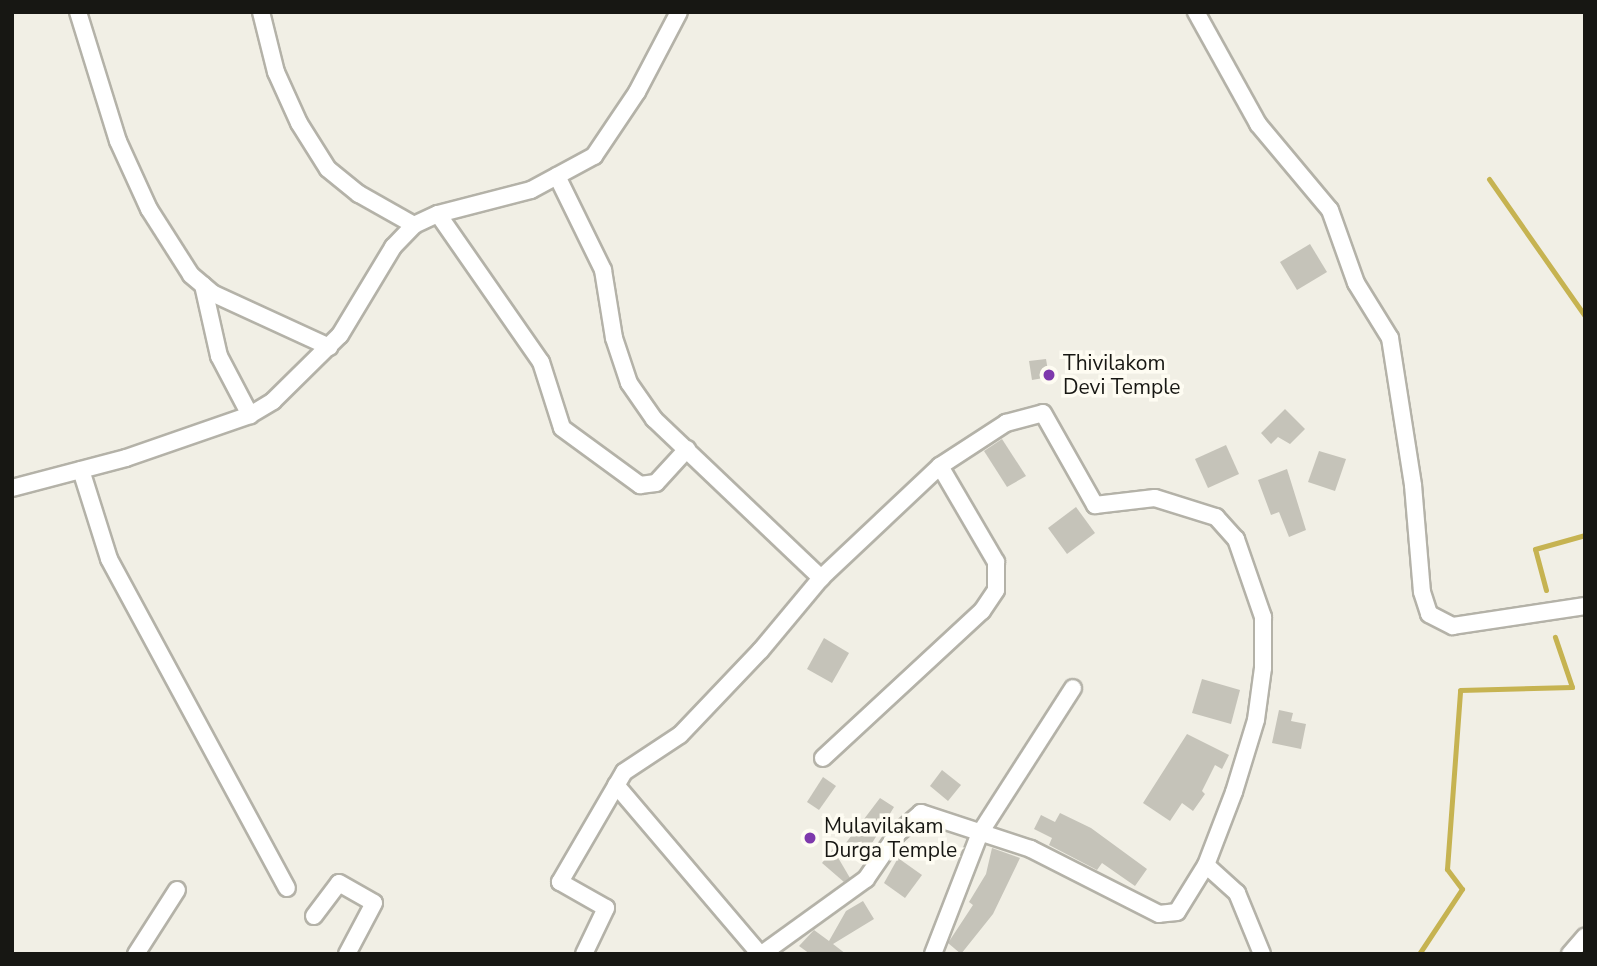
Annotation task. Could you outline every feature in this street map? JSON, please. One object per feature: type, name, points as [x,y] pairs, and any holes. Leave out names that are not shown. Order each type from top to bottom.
[{"type":"street","points":[[78,12],[118,141],[169,245],[214,295],[329,347]]},
{"type":"street","points":[[261,12],[276,72],[299,123],[328,169],[359,194],[414,225]]},
{"type":"street","points":[[12,488],[80,470],[250,415],[294,384],[329,347],[393,247],[414,225],[438,214],[531,190],[594,156],[637,92],[679,12]]},
{"type":"street","points":[[1196,12],[1258,124],[1330,210],[1356,283],[1390,338],[1413,485],[1422,592],[1429,614],[1453,626],[1585,606]]},
{"type":"street","points":[[556,176],[603,270],[614,338],[629,383],[654,419],[821,578]]},
{"type":"street","points":[[438,214],[541,362],[562,428],[640,485],[656,483],[687,449]]},
{"type":"street","points":[[203,285],[219,356],[250,415]]},
{"type":"street","points":[[584,954],[606,908],[560,882],[616,785],[624,772],[680,735],[761,650],[821,578],[940,466],[1006,423],[1043,413],[1095,505],[1155,498],[1187,504],[1216,517],[1236,539],[1263,617],[1263,668],[1256,720],[1206,865],[1177,912],[1159,915],[1031,849],[921,813],[897,834],[866,878],[761,954],[616,785]]},
{"type":"street","points":[[823,758],[982,611],[996,590],[996,562],[940,466]]},
{"type":"street","points":[[80,470],[109,559],[287,888]]},
{"type":"street","points":[[933,954],[980,833],[1073,688]]},
{"type":"street","points":[[1206,865],[1237,893],[1262,954]]},
{"type":"street","points":[[314,916],[339,883],[374,903],[347,954]]},
{"type":"street","points":[[136,954],[177,890]]},
{"type":"street","points":[[1570,954],[1585,937]]},
{"type":"building","points":[[1310,244],[1327,272],[1297,290],[1280,262]]},
{"type":"building","points":[[1046,359],[1049,377],[1032,380],[1029,361]]},
{"type":"building","points":[[1285,409],[1305,429],[1290,444],[1278,437],[1271,444],[1261,433]]},
{"type":"building","points":[[1002,439],[1026,476],[1007,487],[984,451]]},
{"type":"building","points":[[1226,445],[1239,474],[1208,488],[1195,459]]},
{"type":"building","points":[[1319,451],[1346,459],[1335,491],[1308,482]]},
{"type":"building","points":[[1287,469],[1306,530],[1289,537],[1279,512],[1271,515],[1258,480]]},
{"type":"building","points":[[1076,507],[1095,533],[1067,554],[1048,528]]},
{"type":"building","points":[[824,638],[849,653],[832,683],[807,669]]},
{"type":"building","points":[[1202,679],[1240,690],[1231,724],[1192,713]]},
{"type":"building","points":[[1279,710],[1293,713],[1291,721],[1306,724],[1301,749],[1272,743]]},
{"type":"building","points":[[1187,734],[1229,755],[1222,769],[1215,765],[1202,791],[1205,794],[1193,811],[1182,803],[1170,821],[1143,803]]},
{"type":"building","points":[[942,770],[961,785],[948,801],[930,786]]},
{"type":"building","points":[[823,777],[836,786],[819,810],[807,802]]},
{"type":"building","points":[[880,798],[894,807],[863,858],[857,854],[851,861],[839,852]]},
{"type":"building","points":[[1060,813],[1091,828],[1147,869],[1135,886],[1102,863],[1097,870],[1049,845],[1052,838],[1034,829],[1041,815],[1055,822]]},
{"type":"building","points":[[992,848],[1020,858],[993,914],[961,954],[948,943],[973,905],[969,902],[986,874]]},
{"type":"building","points":[[833,849],[850,878],[844,882],[822,863]]},
{"type":"building","points":[[898,858],[922,875],[905,898],[884,883]]},
{"type":"building","points":[[863,901],[874,919],[833,944],[846,954],[810,954],[799,946],[814,930],[829,941],[846,911]]},
{"type":"waterway","points":[[1489,179],[1585,316]]},
{"type":"waterway","points":[[1546,590],[1535,549],[1585,535]]},
{"type":"waterway","points":[[1419,954],[1462,889],[1447,869],[1460,690],[1572,687],[1555,637]]},
{"type":"place","name":"Thivilakom Devi Temple","points":[[1049,375]]},
{"type":"place","name":"Mulavilakam Durga Temple","points":[[810,838]]}]
